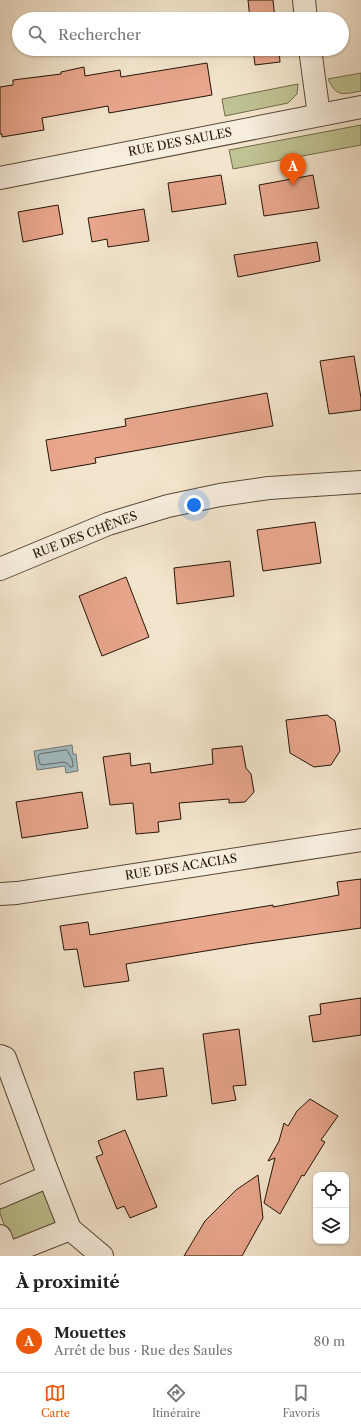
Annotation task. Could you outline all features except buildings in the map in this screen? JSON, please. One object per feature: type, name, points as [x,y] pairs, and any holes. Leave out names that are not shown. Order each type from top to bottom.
[{"type":"street","points":[[304,0],[305,12]]},
{"type":"street","points":[[311,56],[318,115]]},
{"type":"street","name":"RUE DES SAULES","points":[[0,178],[361,107]]},
{"type":"street","name":"RUE DES CHÊNES","points":[[0,569],[108,524],[168,506],[220,495],[269,488],[361,482]]},
{"type":"street","name":"RUE DES ACACIAS","points":[[0,894],[17,893],[361,840]]},
{"type":"street","points":[[0,1056],[5,1058],[70,1229],[102,1256]]},
{"type":"street","points":[[0,1197],[49,1176]]},
{"type":"street","points":[[0,1236],[7,1254],[70,1229]]},
{"type":"green space","points":[[361,73],[361,91],[345,94],[334,89],[328,79]]},
{"type":"green space","points":[[298,84],[297,94],[288,103],[225,116],[222,99]]},
{"type":"green space","points":[[361,125],[361,145],[233,169],[229,150]]},
{"type":"green space","points":[[38,1187],[44,1190],[57,1220],[54,1229],[11,1242],[0,1214],[0,1203]]},
{"type":"water","points":[[72,745],[73,754],[76,754],[78,771],[66,773],[65,766],[37,770],[34,751]]},
{"type":"place","name":"Mouettes","points":[[293,186]]}]
